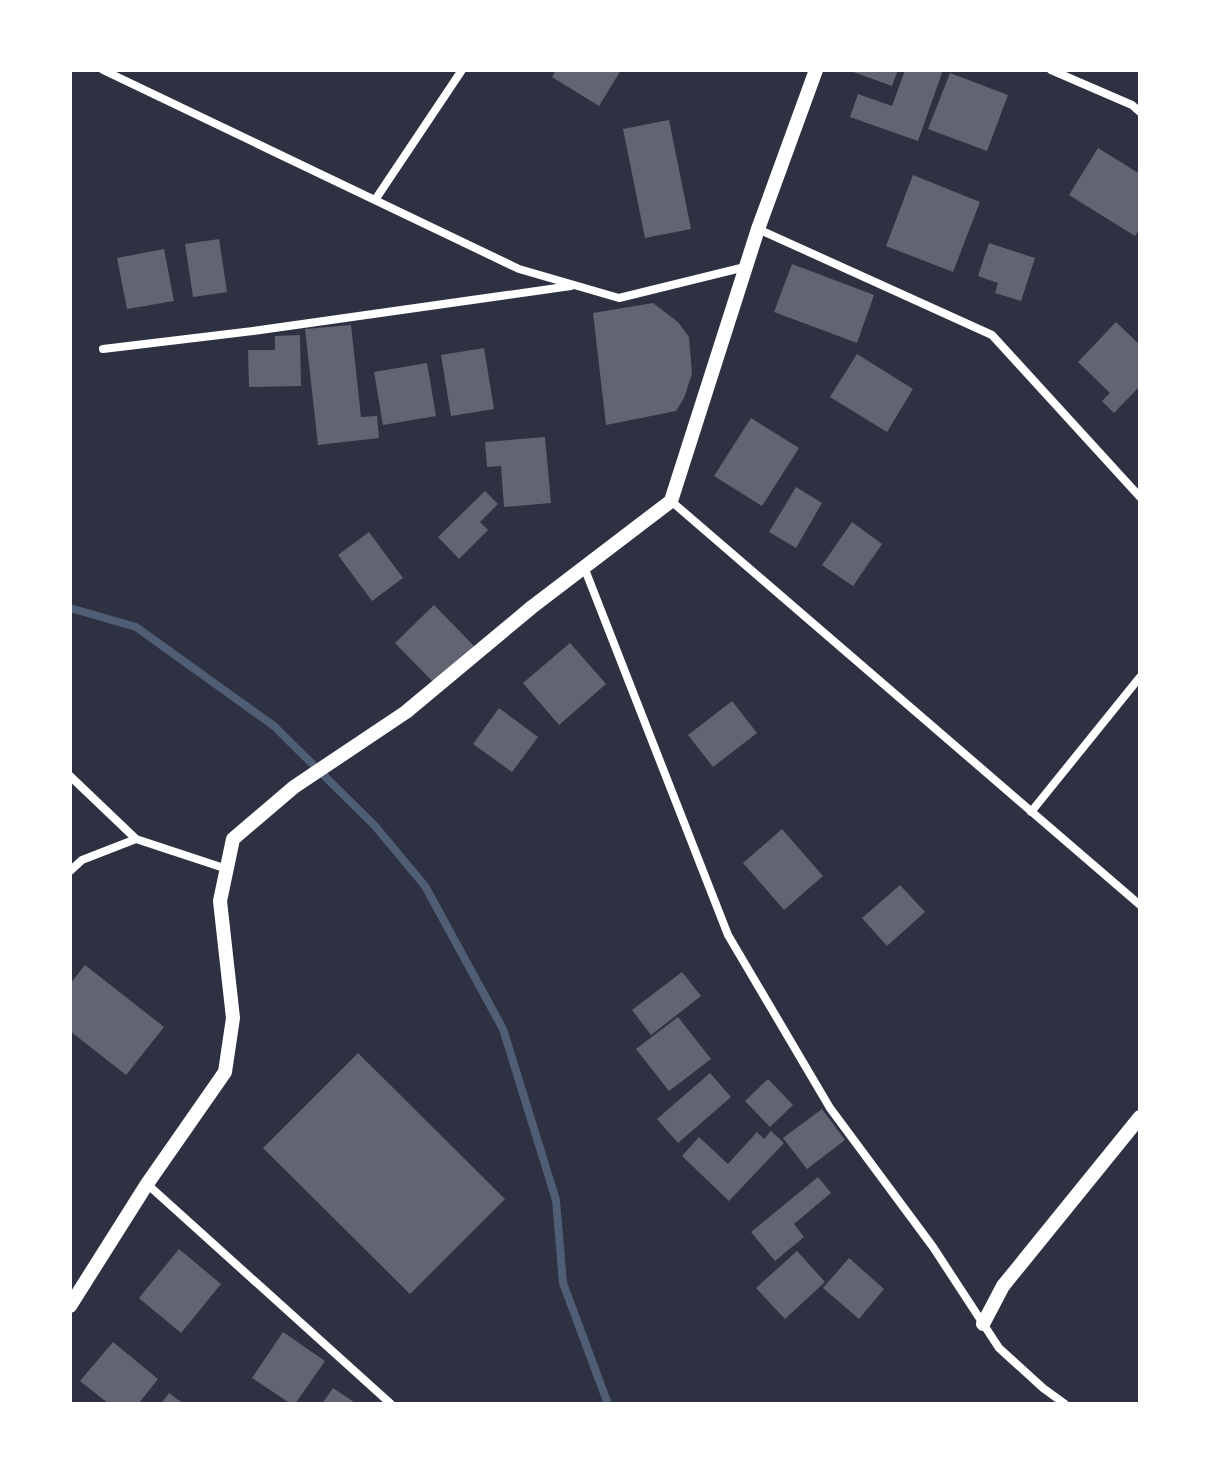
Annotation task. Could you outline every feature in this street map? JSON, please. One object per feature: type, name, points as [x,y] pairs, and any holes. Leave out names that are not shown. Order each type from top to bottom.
[{"type":"street","points":[[103,70],[519,269],[619,298],[745,267]]},
{"type":"street","points":[[375,200],[462,70]]},
{"type":"street","points":[[70,1306],[147,1184],[225,1072],[233,1018],[220,901],[233,839],[294,787],[406,712],[532,607],[671,501],[745,267],[816,70]]},
{"type":"street","points":[[1051,70],[1132,105],[1140,112]]},
{"type":"street","points":[[758,229],[992,335],[1140,497]]},
{"type":"street","points":[[103,349],[576,285]]},
{"type":"street","points":[[671,501],[1140,905]]},
{"type":"street","points":[[584,567],[728,935],[830,1108],[933,1247],[999,1348],[1065,1404]]},
{"type":"street","points":[[1031,812],[1140,677]]},
{"type":"street","points":[[70,776],[136,839],[227,869]]},
{"type":"street","points":[[70,871],[82,860],[136,839]]},
{"type":"street","points":[[983,1324],[1003,1286],[1140,1117]]},
{"type":"street","points":[[147,1184],[391,1404]]},
{"type":"building","points":[[556,70],[621,70],[599,106],[552,77]]},
{"type":"building","points":[[848,70],[898,70],[892,86]]},
{"type":"building","points":[[905,70],[943,70],[918,141],[850,117],[858,94],[892,106]]},
{"type":"building","points":[[950,73],[1008,95],[987,151],[928,129]]},
{"type":"building","points":[[669,120],[691,229],[645,238],[623,129]]},
{"type":"building","points":[[1098,148],[1140,174],[1140,228],[1135,236],[1069,195]]},
{"type":"building","points":[[913,175],[980,202],[953,272],[886,246]]},
{"type":"building","points":[[219,239],[227,292],[193,297],[185,244]]},
{"type":"building","points":[[989,243],[1035,258],[1021,301],[995,293],[998,283],[978,276]]},
{"type":"building","points":[[164,249],[174,301],[127,309],[117,258]]},
{"type":"building","points":[[792,264],[874,295],[857,343],[774,312]]},
{"type":"building","points":[[653,303],[678,322],[689,337],[692,374],[684,398],[676,411],[606,425],[593,313]]},
{"type":"building","points":[[1116,322],[1140,345],[1140,386],[1114,413],[1102,401],[1110,393],[1078,362]]},
{"type":"building","points":[[351,325],[361,417],[377,416],[379,438],[318,445],[305,329]]},
{"type":"building","points":[[300,335],[301,386],[249,387],[248,350],[275,350],[275,336]]},
{"type":"building","points":[[484,348],[494,409],[451,416],[441,355]]},
{"type":"building","points":[[857,354],[913,389],[887,432],[830,397]]},
{"type":"building","points":[[427,363],[436,416],[383,425],[374,372]]},
{"type":"building","points":[[751,418],[799,448],[762,506],[714,476]]},
{"type":"building","points":[[545,437],[551,503],[504,507],[501,466],[487,467],[485,442]]},
{"type":"building","points":[[796,487],[822,503],[796,548],[769,532]]},
{"type":"building","points":[[485,491],[498,504],[480,522],[488,530],[459,559],[438,537]]},
{"type":"building","points":[[852,522],[882,544],[853,586],[822,565]]},
{"type":"building","points":[[369,532],[403,578],[372,601],[338,555]]},
{"type":"building","points":[[434,605],[474,646],[435,684],[395,643]]},
{"type":"building","points":[[570,643],[606,684],[559,725],[523,683]]},
{"type":"building","points":[[732,701],[757,733],[713,767],[688,735]]},
{"type":"building","points":[[499,708],[538,737],[512,772],[473,744]]},
{"type":"building","points":[[782,829],[823,876],[784,910],[743,863]]},
{"type":"building","points":[[900,885],[925,912],[887,946],[862,918]]},
{"type":"building","points":[[85,965],[164,1027],[126,1075],[70,1031],[70,984]]},
{"type":"building","points":[[682,972],[701,996],[651,1035],[632,1010]]},
{"type":"building","points":[[678,1017],[711,1059],[669,1091],[636,1049]]},
{"type":"building","points":[[358,1053],[505,1199],[410,1294],[263,1148]]},
{"type":"building","points":[[710,1073],[731,1097],[678,1143],[657,1119]]},
{"type":"building","points":[[768,1079],[793,1105],[770,1127],[745,1101]]},
{"type":"building","points":[[822,1109],[845,1140],[807,1169],[783,1138]]},
{"type":"building","points":[[771,1131],[784,1143],[729,1201],[682,1156],[699,1137],[728,1164],[757,1132],[764,1139]]},
{"type":"building","points":[[818,1177],[831,1193],[794,1224],[804,1237],[775,1261],[751,1232]]},
{"type":"building","points":[[179,1249],[221,1284],[181,1333],[139,1298]]},
{"type":"building","points":[[797,1251],[825,1282],[785,1319],[756,1288]]},
{"type":"building","points":[[849,1258],[884,1289],[859,1319],[823,1288]]},
{"type":"building","points":[[283,1332],[325,1361],[295,1404],[252,1378]]},
{"type":"building","points":[[113,1342],[158,1379],[138,1404],[109,1404],[80,1381]]},
{"type":"building","points":[[333,1388],[357,1404],[322,1404]]},
{"type":"building","points":[[169,1393],[184,1404],[161,1404]]},
{"type":"waterway","points":[[70,608],[136,627],[274,726],[375,826],[425,886],[503,1029],[556,1200],[563,1283],[608,1404]]}]
